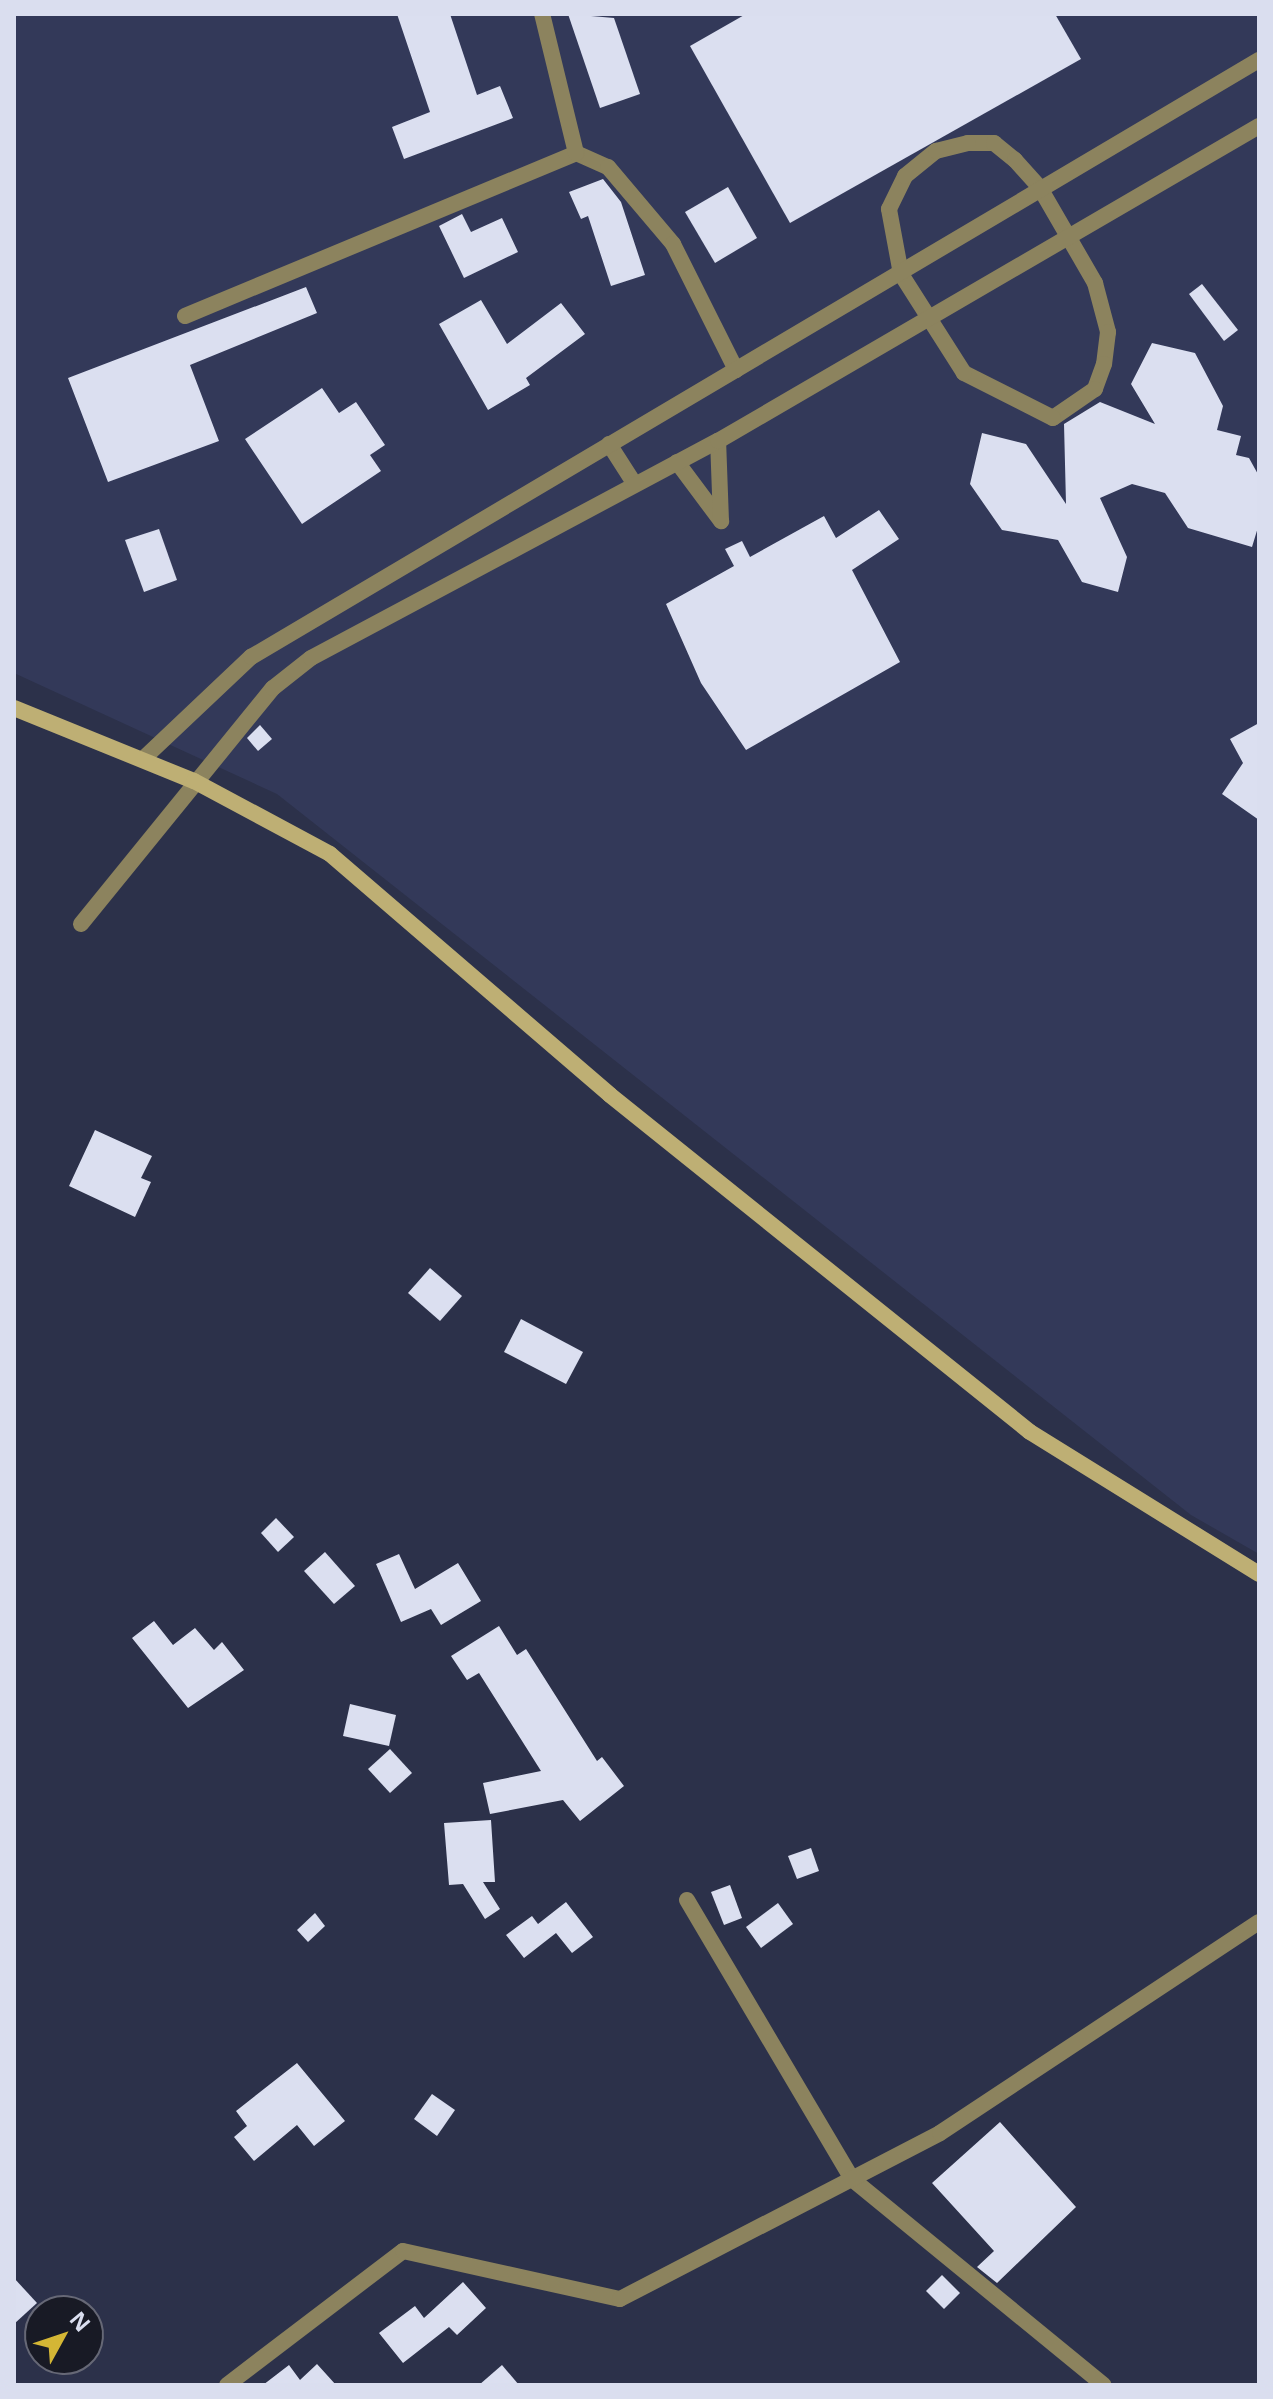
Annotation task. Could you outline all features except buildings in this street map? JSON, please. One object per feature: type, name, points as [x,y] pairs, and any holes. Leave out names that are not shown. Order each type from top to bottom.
[{"type":"main road","points":[[14,708],[194,781],[330,854],[610,1095],[1030,1432],[1259,1574]]},
{"type":"street","points":[[542,14],[576,153]]},
{"type":"street","points":[[143,759],[251,657],[901,274],[1040,188],[1257,65]]},
{"type":"street","points":[[81,924],[194,781],[273,688],[311,658],[634,483],[718,441],[930,322],[1259,126]]},
{"type":"street","points":[[994,143],[1040,188],[1095,283],[1108,332],[1095,389],[1074,407],[1053,418],[987,388],[951,360],[901,274],[889,209],[905,176],[936,151],[994,143]]},
{"type":"street","points":[[185,316],[576,153],[608,167],[673,244],[736,370]]},
{"type":"street","points":[[677,462],[721,521],[718,441]]},
{"type":"street","points":[[609,444],[634,483]]},
{"type":"street","points":[[687,1900],[852,2179],[1104,2385]]},
{"type":"street","points":[[227,2385],[403,2251],[620,2299],[940,2133],[1259,1922]]},
{"type":"shaded area","points":[[14,14],[1259,14],[1259,1554],[1191,1515],[277,794],[14,673]]}]
